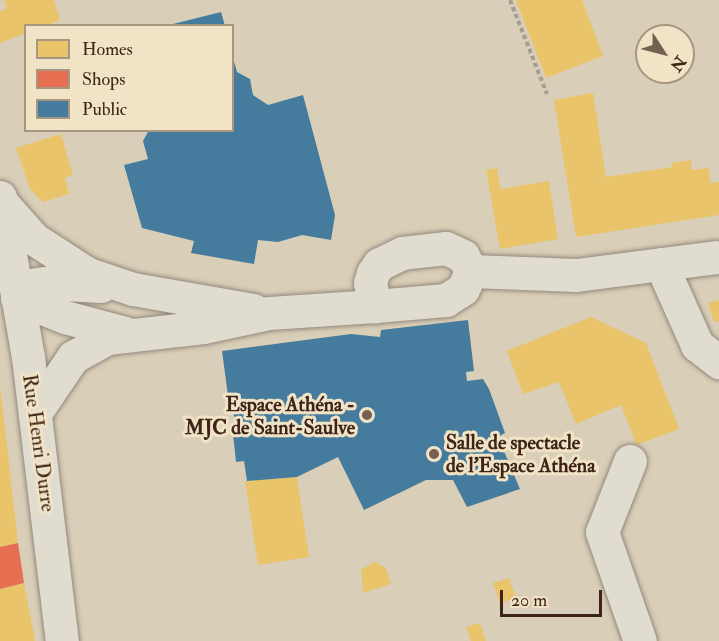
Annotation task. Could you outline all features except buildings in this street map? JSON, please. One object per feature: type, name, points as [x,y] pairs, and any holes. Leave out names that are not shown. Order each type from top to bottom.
[{"type":"street","name":"Rue Henri Durre","points":[[1,200],[4,247],[16,293],[35,413],[62,641]]},
{"type":"street","points":[[1,200],[34,239],[63,259],[88,274],[133,289]]},
{"type":"street","points":[[375,306],[370,283],[373,273],[379,264],[402,253],[446,248],[463,256],[471,271]]},
{"type":"street","points":[[471,271],[576,275],[716,257]]},
{"type":"street","points":[[661,264],[697,345],[719,362]]},
{"type":"street","points":[[35,413],[56,377],[73,357],[94,344],[125,333],[203,327],[270,312],[446,300],[463,289],[471,271]]},
{"type":"street","points":[[16,293],[63,283],[133,289],[270,312]]},
{"type":"street","points":[[16,293],[64,317],[125,333]]},
{"type":"street","points":[[630,461],[602,532],[640,641]]},
{"type":"path","points":[[510,0],[547,94]]},
{"type":"place","name":"Espace Athéna - MJC de Saint-Saulve","points":[[367,415]]},
{"type":"place","name":"Salle de spectacle de l’Espace Athéna","points":[[434,454]]}]
